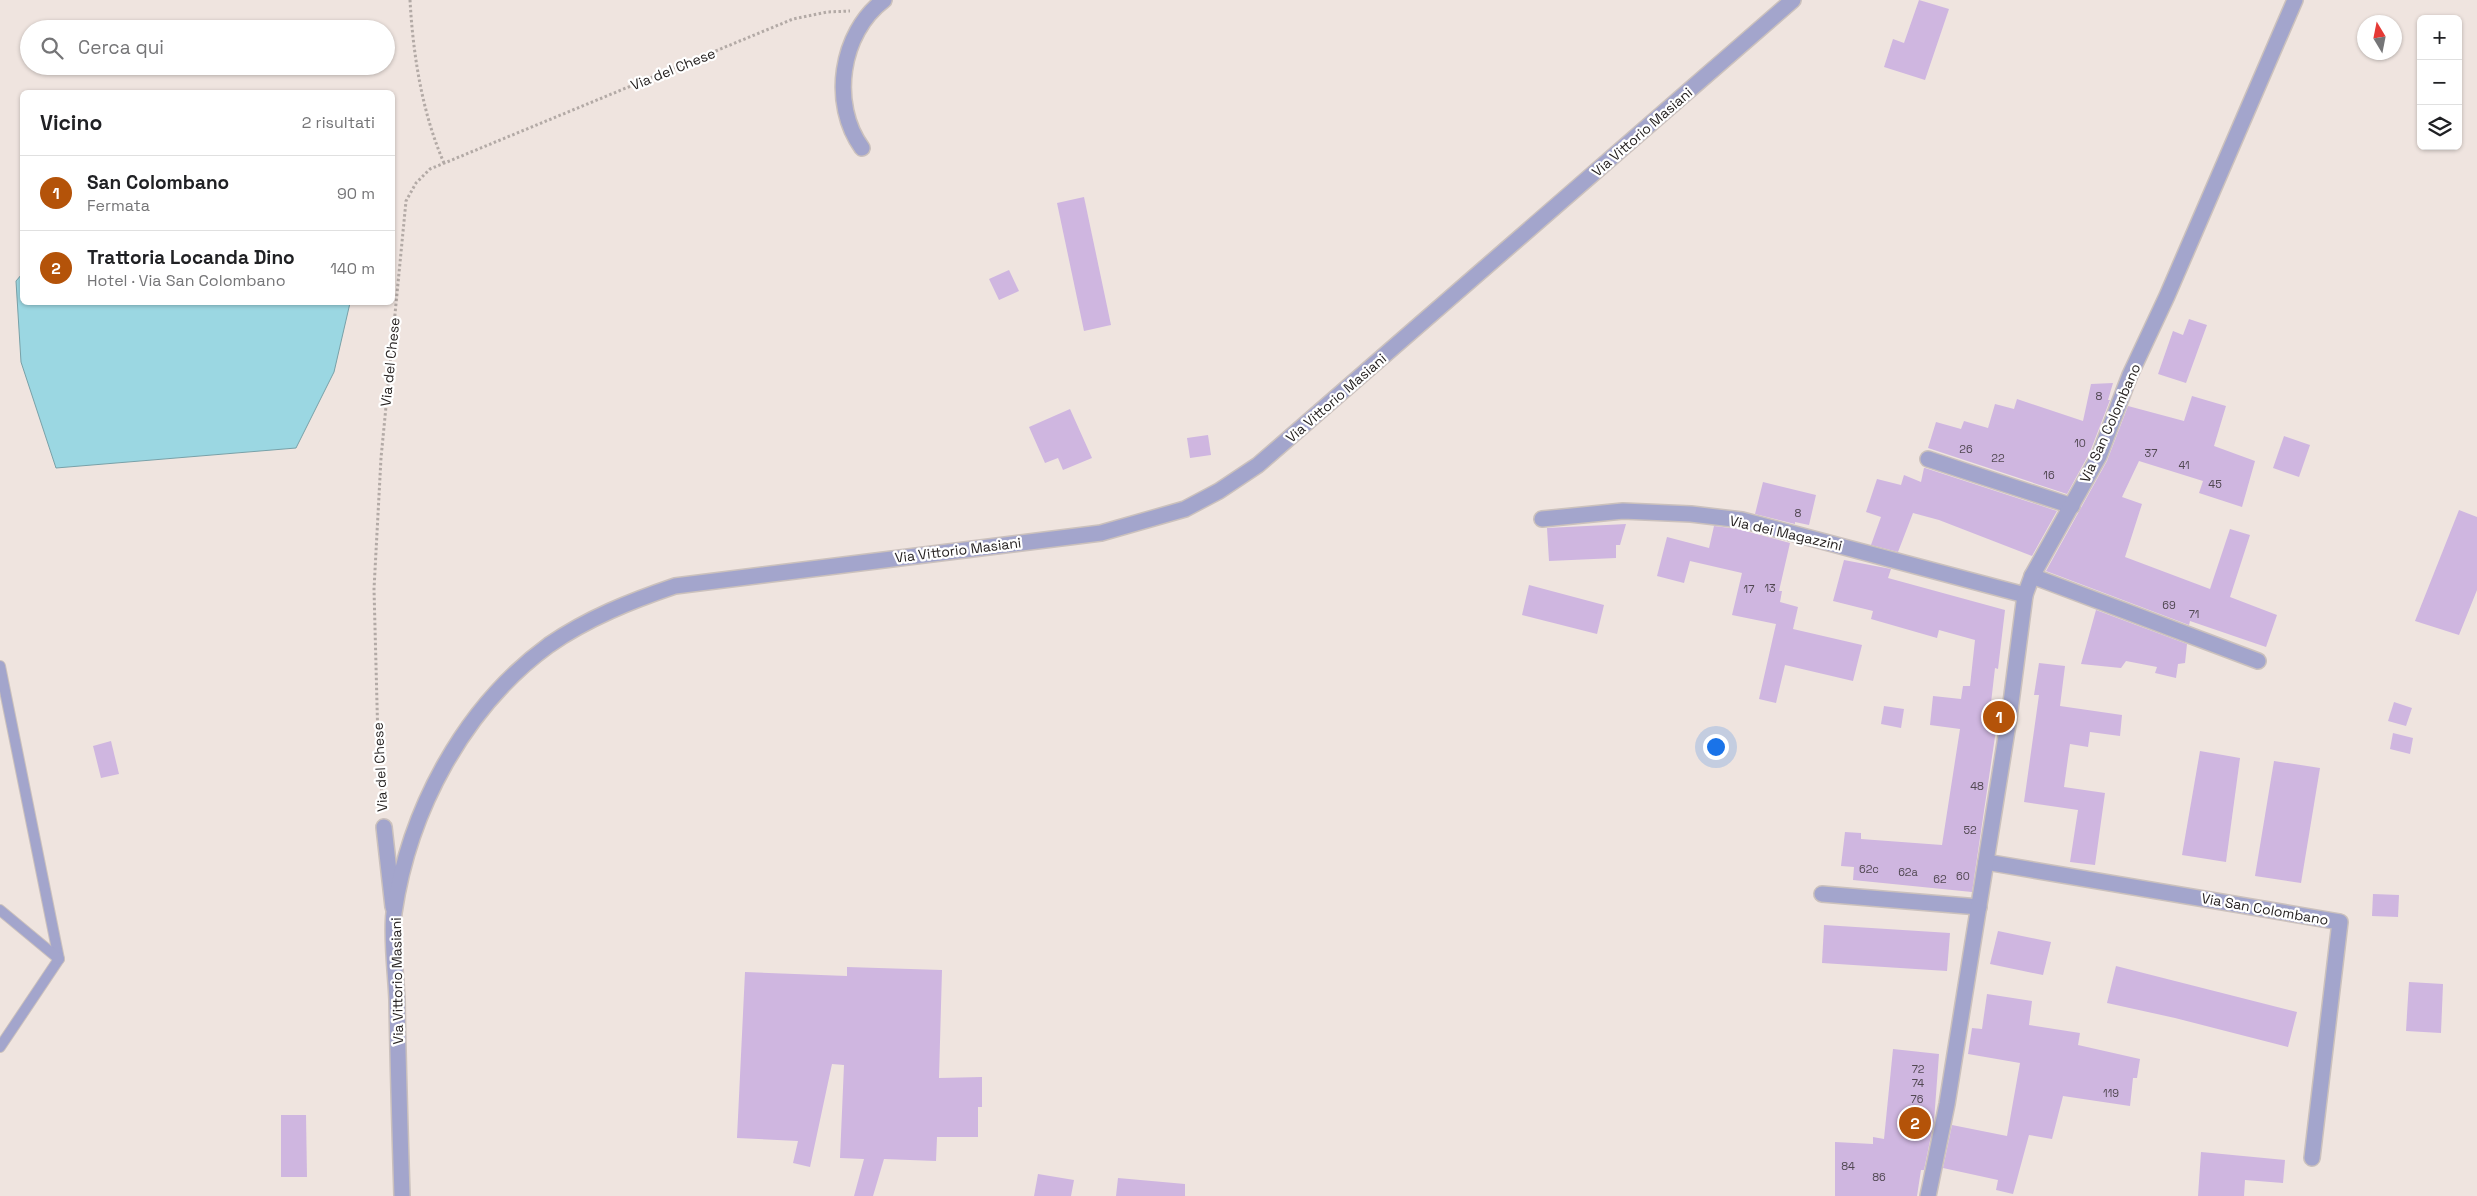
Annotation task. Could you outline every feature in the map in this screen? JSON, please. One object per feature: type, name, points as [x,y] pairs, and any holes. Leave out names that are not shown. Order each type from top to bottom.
[{"type":"street","points":[[862,148],[853,135],[847,120],[842,96],[844,68],[854,40],[870,10],[884,0]]},
{"type":"street","name":"Via Vittorio Masiani","points":[[402,1196],[394,914],[409,852],[425,806],[454,749],[478,714],[513,674],[550,645],[590,620],[624,604],[675,586],[1101,532],[1185,509],[1219,491],[1258,465],[1793,0]]},
{"type":"street","name":"Via San Colombano","points":[[1928,1196],[1947,1104],[2009,718],[2025,595],[2032,576],[2099,456],[2130,375],[2167,296],[2295,0]]},
{"type":"street","points":[[1928,460],[2072,506]]},
{"type":"street","name":"Via dei Magazzini","points":[[1542,519],[1623,511],[1691,514],[1742,520],[2025,595]]},
{"type":"street","points":[[2032,576],[2258,661]]},
{"type":"street","name":"Via del Chese","points":[[384,827],[394,914]]},
{"type":"street","name":"Via San Colombano","points":[[1986,862],[2340,922],[2312,1158]]},
{"type":"street","points":[[1822,894],[1978,908]]},
{"type":"lane","points":[[0,666],[59,959],[0,1047]]},
{"type":"lane","points":[[0,910],[59,959]]},
{"type":"path","points":[[410,0],[422,88],[433,138],[444,163]]},
{"type":"path","name":"Via del Chese","points":[[384,827],[378,742],[374,589],[382,448],[406,201],[416,183],[430,169],[793,19],[827,12],[870,10]]},
{"type":"water","points":[[20,276],[20,305],[350,305],[334,372],[296,448],[56,468],[21,362],[16,281]]},
{"type":"building","points":[[1919,0],[1949,9],[1925,80],[1884,67],[1893,39],[1904,43]]},
{"type":"building","points":[[1084,197],[1111,325],[1084,331],[1057,203]]},
{"type":"building","points":[[1009,270],[1019,291],[999,300],[989,279]]},
{"type":"building","points":[[2189,319],[2207,325],[2186,383],[2158,374],[2173,331],[2183,335]]},
{"type":"building","points":[[2113,383],[2108,400],[2110,400],[2090,452],[2067,494],[1928,448],[1936,422],[1961,429],[1964,421],[1988,428],[1995,404],[2014,409],[2017,399],[2083,421],[2091,384]]},
{"type":"building","points":[[2192,396],[2226,406],[2214,446],[2255,461],[2242,507],[2199,493],[2203,481],[2139,461],[2122,497],[2142,504],[2125,557],[2210,589],[2230,529],[2250,535],[2230,597],[2277,615],[2266,647],[2190,621],[2189,625],[2046,571],[2107,461],[2128,406],[2184,421]]},
{"type":"building","points":[[1070,409],[1092,458],[1063,470],[1058,458],[1045,463],[1029,427]]},
{"type":"building","points":[[1208,435],[1211,455],[1190,458],[1187,438]]},
{"type":"building","points":[[2284,436],[2310,445],[2299,477],[2273,468]]},
{"type":"building","points":[[1924,468],[2057,511],[2032,556],[1939,520],[1913,513],[1898,552],[1871,545],[1881,517],[1866,512],[1877,479],[1901,485],[1904,475],[1921,482]]},
{"type":"building","points":[[1763,482],[1816,495],[1809,525],[1795,522],[1795,524],[1755,514]]},
{"type":"building","points":[[2459,510],[2477,517],[2477,590],[2459,635],[2415,621]]},
{"type":"building","points":[[1626,524],[1620,545],[1616,545],[1616,558],[1549,561],[1547,528]]},
{"type":"building","points":[[1714,526],[1738,529],[1790,543],[1779,591],[1782,591],[1780,602],[1798,607],[1793,629],[1862,645],[1853,681],[1785,665],[1776,703],[1759,699],[1776,624],[1732,615],[1742,573],[1690,561],[1684,583],[1657,576],[1667,537],[1709,548]]},
{"type":"building","points":[[1844,560],[1891,569],[1888,578],[2005,610],[1998,669],[1995,668],[1988,729],[1996,730],[1972,892],[1853,880],[1854,867],[1841,866],[1845,832],[1861,833],[1861,839],[1942,845],[1960,729],[1930,725],[1933,696],[1961,699],[1963,686],[1970,686],[1975,640],[1939,630],[1937,638],[1871,619],[1873,611],[1833,601]]},
{"type":"building","points":[[1529,585],[1604,605],[1597,634],[1522,615]]},
{"type":"building","points":[[2096,610],[2187,644],[2185,663],[2178,664],[2176,678],[2155,673],[2157,667],[2126,661],[2121,668],[2081,664]]},
{"type":"building","points":[[2039,663],[2065,666],[2060,706],[2122,715],[2120,736],[2090,732],[2088,747],[2070,744],[2064,787],[2105,793],[2095,865],[2070,862],[2078,810],[2024,802],[2039,695],[2034,695]]},
{"type":"building","points":[[2394,702],[2412,708],[2406,726],[2388,721]]},
{"type":"building","points":[[1884,706],[1904,709],[1901,728],[1881,724]]},
{"type":"building","points":[[2393,733],[2413,738],[2410,754],[2390,749]]},
{"type":"building","points":[[111,741],[119,774],[101,778],[93,746]]},
{"type":"building","points":[[2200,751],[2240,758],[2226,862],[2182,855]]},
{"type":"building","points":[[2274,761],[2320,768],[2301,883],[2255,876]]},
{"type":"building","points":[[2373,894],[2399,895],[2398,917],[2372,916]]},
{"type":"building","points":[[1824,925],[1950,933],[1947,971],[1822,963]]},
{"type":"building","points":[[1998,931],[2051,942],[2043,975],[1990,964]]},
{"type":"building","points":[[2116,966],[2297,1012],[2288,1047],[2107,1003]]},
{"type":"building","points":[[847,967],[942,970],[939,1078],[982,1077],[982,1107],[978,1107],[978,1137],[937,1137],[936,1161],[884,1159],[873,1196],[854,1196],[864,1159],[840,1158],[844,1065],[832,1064],[810,1167],[793,1163],[798,1141],[737,1138],[745,972],[847,976]]},
{"type":"building","points":[[2409,982],[2443,984],[2441,1033],[2406,1031]]},
{"type":"building","points":[[1987,994],[2032,1001],[2029,1025],[2080,1033],[2078,1045],[2140,1059],[2137,1078],[2133,1078],[2130,1106],[2063,1096],[2052,1139],[2029,1135],[2013,1194],[1996,1190],[1998,1180],[1943,1168],[1952,1125],[2007,1136],[2020,1063],[1968,1054],[1972,1028],[1982,1029]]},
{"type":"building","points":[[1893,1049],[1939,1054],[1934,1121],[1924,1170],[1921,1170],[1917,1196],[1835,1196],[1835,1142],[1873,1144],[1873,1137],[1884,1139]]},
{"type":"building","points":[[281,1115],[306,1115],[307,1177],[281,1177]]},
{"type":"building","points":[[2201,1152],[2285,1160],[2283,1183],[2245,1180],[2244,1196],[2198,1196]]},
{"type":"building","points":[[1038,1174],[1074,1180],[1071,1196],[1034,1196]]},
{"type":"building","points":[[1118,1178],[1185,1184],[1185,1196],[1116,1196]]},
{"type":"place","name":"San Colombano","points":[[1999,717]]},
{"type":"place","name":"Trattoria Locanda Dino","points":[[1915,1123]]}]
